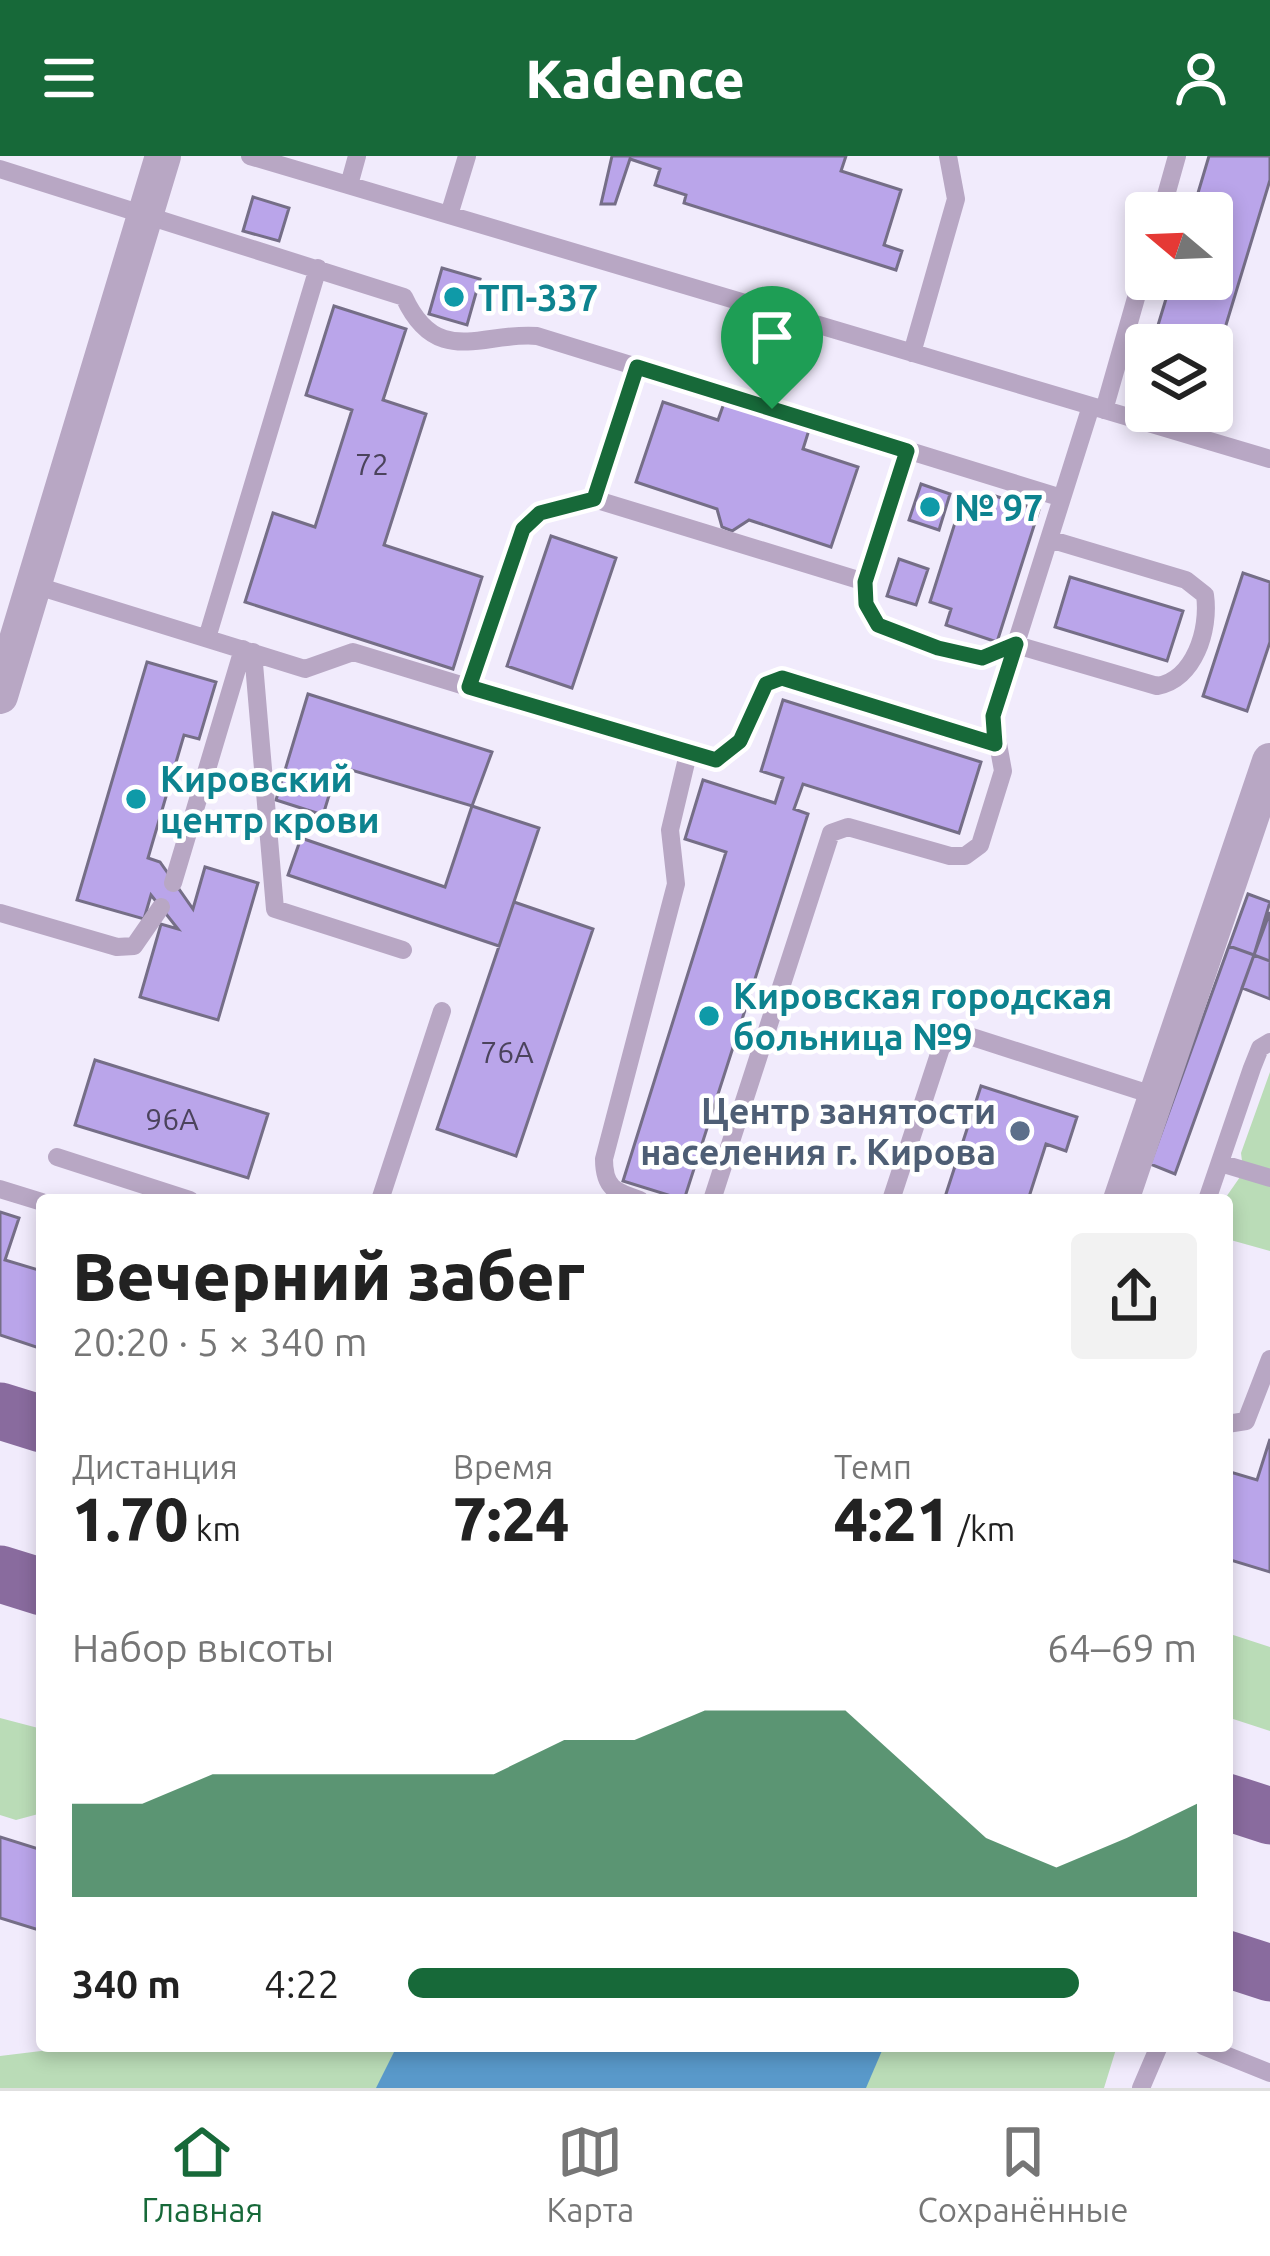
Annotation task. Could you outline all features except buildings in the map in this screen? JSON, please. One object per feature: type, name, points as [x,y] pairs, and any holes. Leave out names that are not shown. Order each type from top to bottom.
[{"type":"main road","points":[[0,1411],[36,1422]]},
{"type":"main road","points":[[0,1574],[36,1586]]},
{"type":"main road","points":[[1233,1961],[1270,1972]]},
{"type":"street","points":[[0,696],[163,156]]},
{"type":"street","points":[[1123,1194],[1270,761]]},
{"type":"lane","points":[[250,156],[1270,459]]},
{"type":"lane","points":[[349,185],[357,156]]},
{"type":"lane","points":[[448,215],[466,156]]},
{"type":"lane","points":[[912,352],[956,200],[948,156]]},
{"type":"lane","points":[[1167,192],[1177,156]]},
{"type":"lane","points":[[0,169],[404,297],[412,315],[433,334],[473,345],[537,336],[1062,498]]},
{"type":"lane","points":[[206,638],[318,268]]},
{"type":"lane","points":[[714,1194],[831,833],[848,826],[965,856],[980,845],[1003,771],[993,716],[1062,498],[1134,300]]},
{"type":"lane","points":[[594,499],[637,367]]},
{"type":"lane","points":[[907,451],[865,582],[866,604],[878,625],[938,648],[982,658],[1016,644],[1157,686],[1177,683],[1187,673],[1207,612],[1204,595],[1186,580],[1049,539]]},
{"type":"lane","points":[[469,687],[523,529],[540,513],[594,499],[865,582]]},
{"type":"lane","points":[[34,585],[305,669],[353,652],[716,760],[730,754],[766,684],[782,678],[995,744]]},
{"type":"lane","points":[[173,883],[248,651]]},
{"type":"lane","points":[[248,651],[274,908],[403,950]]},
{"type":"lane","points":[[621,1194],[612,1191],[604,1178],[604,1160],[676,884],[670,830],[688,754]]},
{"type":"lane","points":[[0,913],[117,947],[134,946],[161,907]]},
{"type":"lane","points":[[382,1194],[442,1010]]},
{"type":"lane","points":[[893,1194],[940,1048],[952,1037],[966,1035],[1156,1096]]},
{"type":"lane","points":[[1210,1194],[1260,1048],[1270,1042]]},
{"type":"lane","points":[[57,1157],[171,1194]]},
{"type":"lane","points":[[1220,1163],[1270,1178]]},
{"type":"lane","points":[[0,1189],[36,1200]]},
{"type":"lane","points":[[1233,1423],[1246,1421],[1254,1410],[1270,1359]]},
{"type":"lane","points":[[1141,2088],[1156,2052]]},
{"type":"lane","points":[[1218,2052],[1270,2073]]},
{"type":"green space","points":[[1270,1072],[1270,1173],[1242,1161],[1241,1153]]},
{"type":"green space","points":[[1240,1177],[1270,1184],[1270,1251],[1233,1241],[1233,1194],[1228,1194]]},
{"type":"green space","points":[[1233,1635],[1270,1647],[1270,1731],[1233,1719]]},
{"type":"green space","points":[[0,1718],[36,1727],[36,1815],[16,1820],[0,1815]]},
{"type":"green space","points":[[36,2052],[1115,2052],[1104,2088],[0,2088],[0,2056]]},
{"type":"water","points":[[394,2052],[881,2052],[866,2088],[376,2088]]},
{"type":"place","name":"ТП-337","points":[[454,297]]},
{"type":"place","name":"№ 97","points":[[930,507]]},
{"type":"place","name":"Кировский центр крови","points":[[136,799]]},
{"type":"place","name":"Кировская городская больница №9","points":[[709,1016]]},
{"type":"place","name":"Центр занятости населения г. Кирова","points":[[1020,1131]]},
{"type":"route","points":[[637,367],[772,409],[907,451],[865,582],[866,604],[878,625],[938,648],[982,658],[1016,644],[993,716],[995,744],[782,678],[766,684],[740,741],[730,754],[716,760],[469,687],[523,529],[540,513],[594,499],[637,367]]}]
